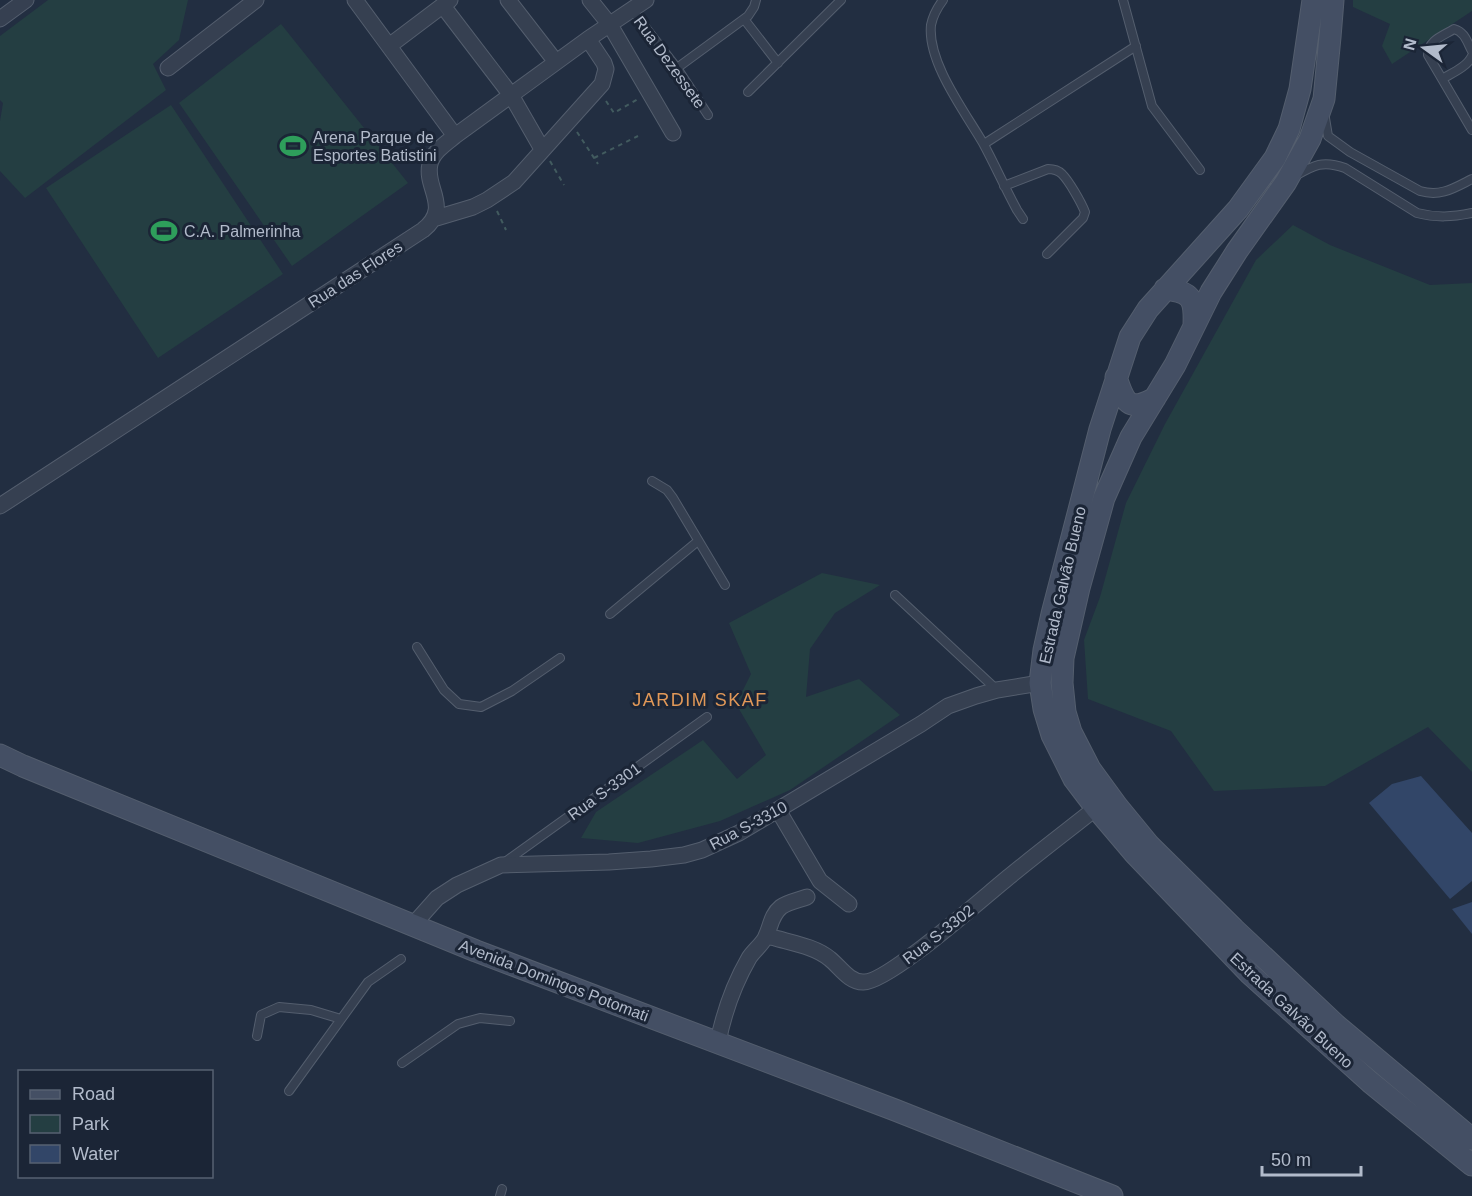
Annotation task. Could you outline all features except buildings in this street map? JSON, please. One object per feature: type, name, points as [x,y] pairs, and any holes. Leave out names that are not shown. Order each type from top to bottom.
[{"type":"main road","name":"Estrada Galvão Bueno","points":[[1313,0],[1300,89],[1289,129],[1275,158],[1238,209],[1148,309],[1130,337],[1100,429],[1052,614],[1040,683],[1052,735],[1074,778],[1096,808],[1170,891],[1251,974],[1370,1082],[1472,1165]]},
{"type":"main road","name":"Estrada Galvão Bueno","points":[[1333,0],[1324,99],[1310,139],[1286,182],[1231,259],[1211,292],[1175,365],[1131,437],[1104,498],[1069,630],[1062,683],[1065,712],[1071,732],[1090,769],[1149,845],[1336,1025],[1472,1139]]},
{"type":"main road","points":[[1165,289],[1183,292],[1188,296],[1195,311],[1194,326]]},
{"type":"main road","points":[[1116,377],[1123,397],[1133,405],[1146,403],[1155,398]]},
{"type":"main road","name":"Avenida Domingos Potomati","points":[[0,755],[486,955],[895,1110],[1112,1196]]},
{"type":"street","points":[[0,20],[26,0]]},
{"type":"street","points":[[168,68],[256,0]]},
{"type":"street","points":[[355,0],[455,136]]},
{"type":"street","points":[[508,0],[556,62]]},
{"type":"street","points":[[590,0],[610,26],[673,133]]},
{"type":"street","points":[[588,39],[606,69],[605,77],[597,89],[514,182],[491,197],[462,211],[433,219],[436,204],[430,164],[440,148],[588,39],[610,26],[628,5],[646,0]]},
{"type":"street","points":[[389,46],[447,3],[512,95],[542,149]]},
{"type":"street","name":"Rua das Flores","points":[[0,506],[423,230],[433,219]]},
{"type":"street","name":"Rua S-3310","points":[[412,925],[437,898],[457,885],[501,865],[651,859],[702,850],[739,833],[948,706],[996,690],[1040,683]]},
{"type":"street","name":"Rua S-3302","points":[[766,938],[775,938],[808,947],[828,958],[851,979],[860,982],[873,981],[933,940],[1096,808]]},
{"type":"street","points":[[778,810],[820,881],[849,904]]},
{"type":"street","points":[[718,1042],[723,1019],[736,984],[750,956],[766,938],[769,924],[780,908],[807,897]]},
{"type":"lane","points":[[677,68],[748,16],[756,0]]},
{"type":"lane","points":[[748,92],[842,0]]},
{"type":"lane","points":[[943,0],[934,12],[931,26],[937,62],[951,92],[984,144],[1023,219]]},
{"type":"lane","points":[[1123,0],[1152,106],[1200,170]]},
{"type":"lane","name":"Rua Dezessete","points":[[628,5],[677,68],[708,115]]},
{"type":"lane","points":[[744,19],[778,63]]},
{"type":"lane","points":[[1472,51],[1464,34],[1454,29],[1433,41],[1428,47],[1428,55],[1472,130]]},
{"type":"lane","points":[[984,144],[1136,46]]},
{"type":"lane","points":[[1442,79],[1467,64],[1472,56]]},
{"type":"lane","points":[[1324,99],[1328,136],[1350,152],[1420,191],[1431,194],[1441,193],[1472,178]]},
{"type":"lane","points":[[1286,182],[1316,165],[1334,164],[1345,168],[1417,213],[1452,217],[1472,213]]},
{"type":"lane","points":[[1004,186],[1048,169],[1054,169],[1061,173],[1082,205],[1085,212],[1083,218],[1047,254]]},
{"type":"lane","points":[[652,481],[667,490],[725,585]]},
{"type":"lane","points":[[610,614],[698,540]]},
{"type":"lane","points":[[895,595],[996,690]]},
{"type":"lane","points":[[417,647],[444,690],[459,704],[481,707],[512,691],[560,658]]},
{"type":"lane","name":"Rua S-3301","points":[[501,865],[707,717]]},
{"type":"lane","points":[[289,1091],[368,982],[401,959]]},
{"type":"lane","points":[[257,1036],[261,1015],[279,1007],[311,1010],[341,1019]]},
{"type":"lane","points":[[402,1063],[458,1024],[480,1018],[510,1021]]},
{"type":"path","points":[[597,89],[615,113],[649,92]]},
{"type":"path","points":[[569,119],[598,164]]},
{"type":"path","points":[[594,158],[638,136]]},
{"type":"path","points":[[542,149],[564,185]]},
{"type":"path","points":[[491,197],[506,230]]},
{"type":"green space","points":[[48,0],[188,0],[179,40],[153,64],[166,90],[25,198],[0,171],[0,121],[3,103],[0,100],[0,36]]},
{"type":"green space","points":[[1353,0],[1472,0],[1472,11],[1392,64],[1382,46],[1390,24],[1353,7]]},
{"type":"green space","name":"Arena Parque de Esportes Batistini","points":[[281,24],[408,183],[292,266],[179,103]]},
{"type":"green space","name":"C.A. Palmerinha","points":[[171,105],[283,274],[158,358],[46,188]]},
{"type":"green space","points":[[1293,225],[1330,245],[1430,285],[1472,283],[1472,772],[1428,727],[1325,786],[1214,791],[1171,731],[1088,699],[1084,640],[1100,597],[1126,503],[1165,424],[1256,260]]},
{"type":"green space","points":[[822,573],[880,585],[835,613],[810,649],[806,697],[859,679],[900,715],[790,790],[720,821],[638,843],[581,838],[596,812],[703,740],[737,779],[766,755],[736,704],[751,674],[729,623]]},
{"type":"water","points":[[1421,776],[1472,833],[1472,881],[1450,899],[1369,803],[1392,784]]},
{"type":"water","points":[[1472,902],[1472,934],[1452,909]]},
{"type":"place","name":"Arena Parque de Esportes Batistini","points":[[293,146]]},
{"type":"place","name":"C.A. Palmerinha","points":[[164,231]]},
{"type":"district","name":"JARDIM SKAF","points":[[700,700]]}]
